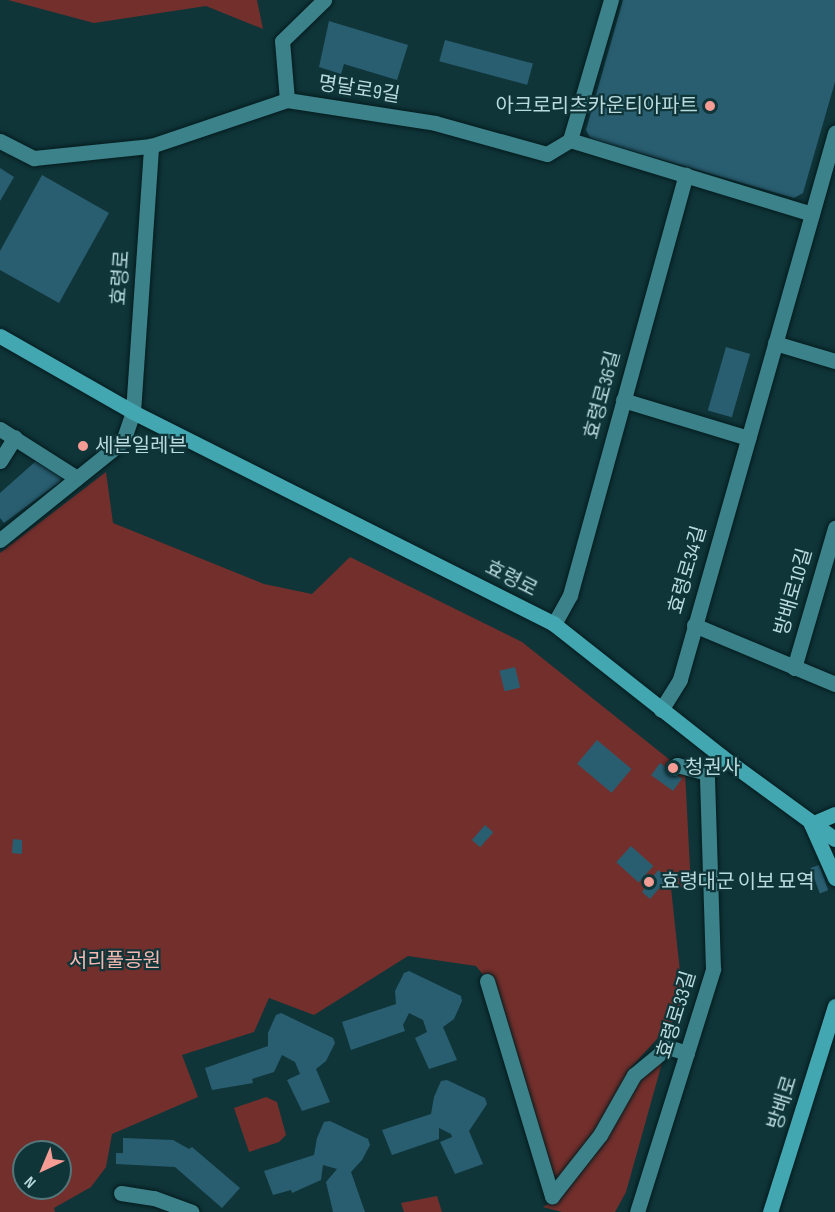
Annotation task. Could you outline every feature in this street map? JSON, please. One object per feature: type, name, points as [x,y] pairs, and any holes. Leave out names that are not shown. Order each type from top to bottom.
[{"type":"main road","name":"효령로","points":[[0,336],[133,412],[554,624],[721,756],[811,824],[835,839]]},
{"type":"main road","points":[[835,814],[811,824],[835,878]]},
{"type":"main road","name":"방배로","points":[[771,1212],[835,1006]]},
{"type":"street","points":[[287,100],[282,41],[324,0]]},
{"type":"street","points":[[611,0],[570,140],[812,214]]},
{"type":"street","name":"명달로9길","points":[[0,141],[33,158],[151,146],[287,100],[435,123],[547,154],[570,140]]},
{"type":"street","name":"효령로34길","points":[[661,710],[680,679],[835,136]]},
{"type":"street","name":"효령로","points":[[133,412],[151,146]]},
{"type":"street","name":"효령로36길","points":[[554,624],[570,595],[686,175]]},
{"type":"street","points":[[775,343],[835,361]]},
{"type":"street","points":[[623,400],[748,438]]},
{"type":"street","points":[[0,540],[123,441],[133,412]]},
{"type":"street","points":[[0,429],[77,478]]},
{"type":"street","points":[[0,461],[15,437]]},
{"type":"street","name":"방배로10길","points":[[794,668],[835,528]]},
{"type":"street","name":"방배로10길","points":[[694,624],[835,684]]},
{"type":"street","points":[[673,768],[677,765],[707,773],[721,756]]},
{"type":"street","name":"효령로33길","points":[[637,1212],[713,969],[707,773]]},
{"type":"street","points":[[487,981],[552,1196],[600,1135],[634,1075],[668,1047],[687,1053]]},
{"type":"street","points":[[121,1193],[154,1198],[192,1212]]},
{"type":"green space","points":[[8,0],[257,0],[263,29],[206,6],[94,23]]},
{"type":"green space","name":"서리풀공원","points":[[106,472],[113,523],[264,584],[312,594],[350,557],[522,642],[685,772],[691,887],[671,888],[684,1009],[628,1071],[598,1134],[554,1187],[490,983],[476,966],[408,956],[314,1015],[269,998],[254,1032],[182,1055],[198,1097],[112,1134],[106,1167],[91,1187],[72,1198],[72,1140],[12,1140],[12,1200],[68,1200],[54,1208],[55,1212],[0,1212],[0,553]]},
{"type":"green space","points":[[656,1061],[662,1063],[626,1192],[615,1212],[562,1212],[543,1207],[558,1198],[624,1094]]},
{"type":"green space","points":[[266,1097],[277,1102],[286,1135],[279,1142],[249,1152],[234,1108]]},
{"type":"green space","points":[[437,1196],[442,1212],[404,1212],[401,1203]]},
{"type":"building","name":"아크로리츠카운티아파트","points":[[623,0],[835,0],[835,82],[803,193],[794,198],[591,139],[586,130]]},
{"type":"building","points":[[329,21],[408,45],[397,80],[344,64],[341,74],[319,67]]},
{"type":"building","points":[[445,40],[533,64],[527,85],[439,61]]},
{"type":"building","points":[[0,168],[14,177],[0,201]]},
{"type":"building","points":[[42,175],[109,213],[59,303],[0,270],[0,251]]},
{"type":"building","points":[[726,347],[750,354],[732,417],[708,410]]},
{"type":"building","points":[[36,461],[65,478],[4,523],[0,518],[0,493]]},
{"type":"building","points":[[515,667],[520,687],[505,691],[499,671]]},
{"type":"building","points":[[597,740],[631,769],[612,793],[577,764]]},
{"type":"building","points":[[660,763],[682,779],[673,791],[651,775]]},
{"type":"building","points":[[485,825],[493,832],[480,847],[472,840]]},
{"type":"building","points":[[13,839],[22,840],[22,854],[12,853]]},
{"type":"building","points":[[631,846],[653,866],[639,882],[616,862]]},
{"type":"building","points":[[819,865],[828,890],[820,893],[811,868]]},
{"type":"building","points":[[658,870],[668,878],[650,899],[642,892]]},
{"type":"building","points":[[409,971],[461,996],[462,1001],[454,1019],[443,1027],[457,1060],[429,1069],[415,1038],[427,1032],[423,1020],[409,1013],[403,1025],[405,1031],[351,1050],[342,1022],[396,1004],[395,991],[404,973]]},
{"type":"building","points":[[281,1013],[333,1038],[335,1043],[326,1061],[316,1069],[330,1102],[302,1111],[287,1080],[300,1074],[295,1062],[282,1055],[274,1072],[252,1079],[253,1083],[212,1090],[205,1068],[268,1046],[268,1033],[276,1015]]},
{"type":"building","points":[[447,1080],[485,1098],[487,1104],[469,1131],[483,1164],[455,1174],[440,1142],[452,1137],[451,1134],[439,1128],[439,1139],[392,1155],[382,1130],[431,1114],[434,1097],[441,1081]]},
{"type":"building","points":[[330,1121],[368,1139],[370,1145],[362,1160],[351,1172],[365,1212],[333,1212],[326,1182],[337,1169],[323,1165],[321,1180],[292,1193],[291,1190],[273,1195],[264,1171],[314,1155],[317,1138],[324,1122]]},
{"type":"building","points":[[123,1138],[173,1140],[189,1149],[192,1147],[240,1188],[222,1208],[175,1167],[116,1164],[116,1153],[123,1153]]},
{"type":"place","name":"아크로리츠카운티아파트","points":[[710,106]]},
{"type":"place","name":"세븐일레븐","points":[[83,446]]},
{"type":"place","name":"청권사","points":[[673,768]]},
{"type":"place","name":"효령대군 이보 묘역","points":[[649,882]]}]
